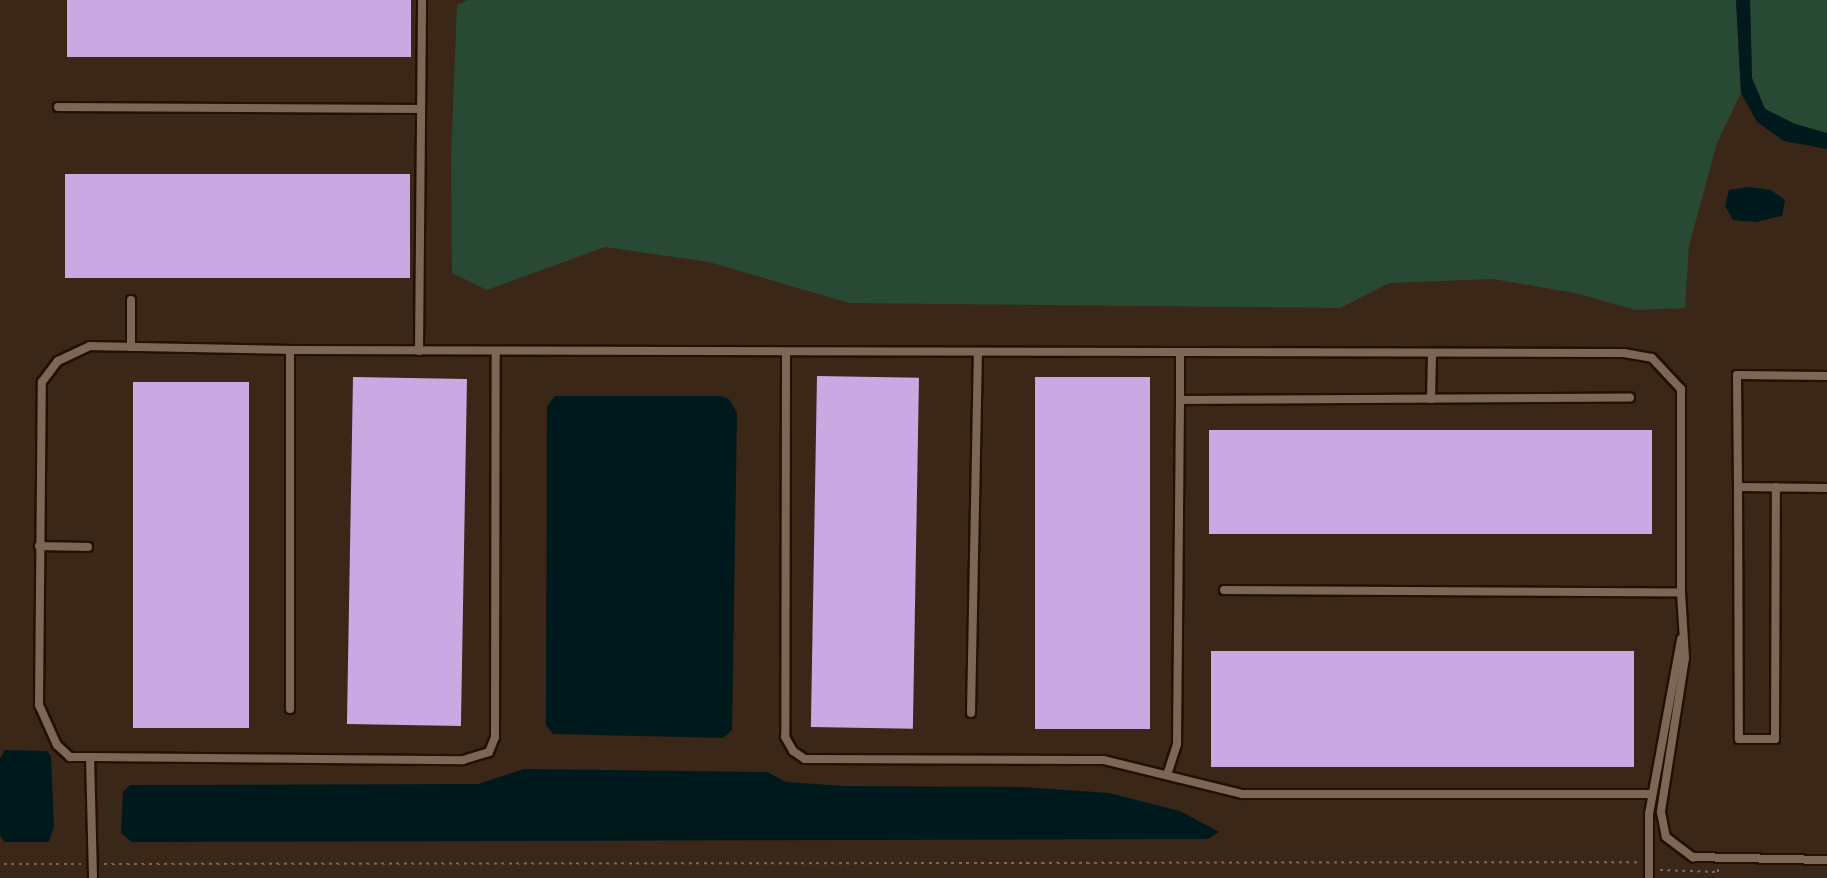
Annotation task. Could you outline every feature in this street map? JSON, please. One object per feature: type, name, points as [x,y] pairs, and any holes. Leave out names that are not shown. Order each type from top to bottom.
[{"type":"lane","points":[[419,351],[422,0]]},
{"type":"lane","points":[[58,107],[421,109]]},
{"type":"lane","points":[[131,300],[131,347]]},
{"type":"lane","points":[[496,352],[495,736],[489,752],[463,760],[69,757],[57,745],[39,705],[42,381],[58,361],[90,346],[496,352],[1432,355],[1624,353],[1652,358],[1681,389],[1681,592],[1685,658],[1661,812],[1666,837],[1693,857],[1827,861]]},
{"type":"lane","points":[[290,350],[290,709]]},
{"type":"lane","points":[[786,352],[785,737],[793,751],[805,759],[1104,760],[1167,775],[1205,788],[1242,794],[1652,794]]},
{"type":"lane","points":[[971,712],[978,353]]},
{"type":"lane","points":[[1167,775],[1177,744],[1180,353]]},
{"type":"lane","points":[[1431,399],[1432,355]]},
{"type":"lane","points":[[1776,487],[1775,739],[1738,739],[1737,375],[1827,376]]},
{"type":"lane","points":[[1180,400],[1630,398]]},
{"type":"lane","points":[[1738,487],[1827,488]]},
{"type":"lane","points":[[39,546],[88,547]]},
{"type":"lane","points":[[1224,590],[1681,592]]},
{"type":"lane","points":[[1649,878],[1652,794],[1683,632]]},
{"type":"lane","points":[[90,757],[93,878]]},
{"type":"path","points":[[107,864],[1638,862]]},
{"type":"path","points":[[1666,872],[1718,872],[1718,862]]},
{"type":"path","points":[[4,864],[73,864]]},
{"type":"green space","points":[[468,0],[1736,0],[1741,93],[1717,143],[1689,246],[1685,308],[1636,310],[1575,293],[1493,279],[1389,283],[1340,308],[849,303],[709,262],[605,247],[487,290],[452,273],[451,157],[457,5]]},
{"type":"green space","points":[[1750,0],[1827,0],[1827,133],[1795,124],[1765,109],[1752,78]]},
{"type":"water","points":[[1736,0],[1750,0],[1752,78],[1765,109],[1795,124],[1827,133],[1827,149],[1784,141],[1757,122],[1741,93]]},
{"type":"water","points":[[1749,187],[1771,190],[1785,200],[1782,216],[1756,222],[1733,220],[1725,206],[1729,190]]},
{"type":"water","points":[[555,396],[722,396],[730,400],[737,413],[732,730],[723,738],[553,734],[546,725],[547,406]]},
{"type":"water","points":[[5,750],[47,751],[51,756],[54,827],[49,842],[4,842],[0,835],[0,759]]},
{"type":"water","points":[[524,769],[767,772],[786,782],[844,786],[1023,787],[1109,793],[1180,811],[1219,832],[1208,839],[132,842],[121,833],[123,792],[130,785],[478,784]]},
{"type":"building","points":[[67,0],[411,0],[411,57],[67,57]]},
{"type":"building","points":[[65,174],[410,174],[410,278],[65,278]]},
{"type":"building","points":[[817,376],[919,378],[913,729],[811,727]]},
{"type":"building","points":[[353,377],[467,379],[461,726],[347,724]]},
{"type":"building","points":[[1035,377],[1150,377],[1150,729],[1035,729]]},
{"type":"building","points":[[133,382],[249,382],[249,728],[133,728]]},
{"type":"building","points":[[1209,430],[1652,430],[1652,534],[1209,534]]},
{"type":"building","points":[[1211,651],[1634,651],[1634,767],[1211,767]]}]
